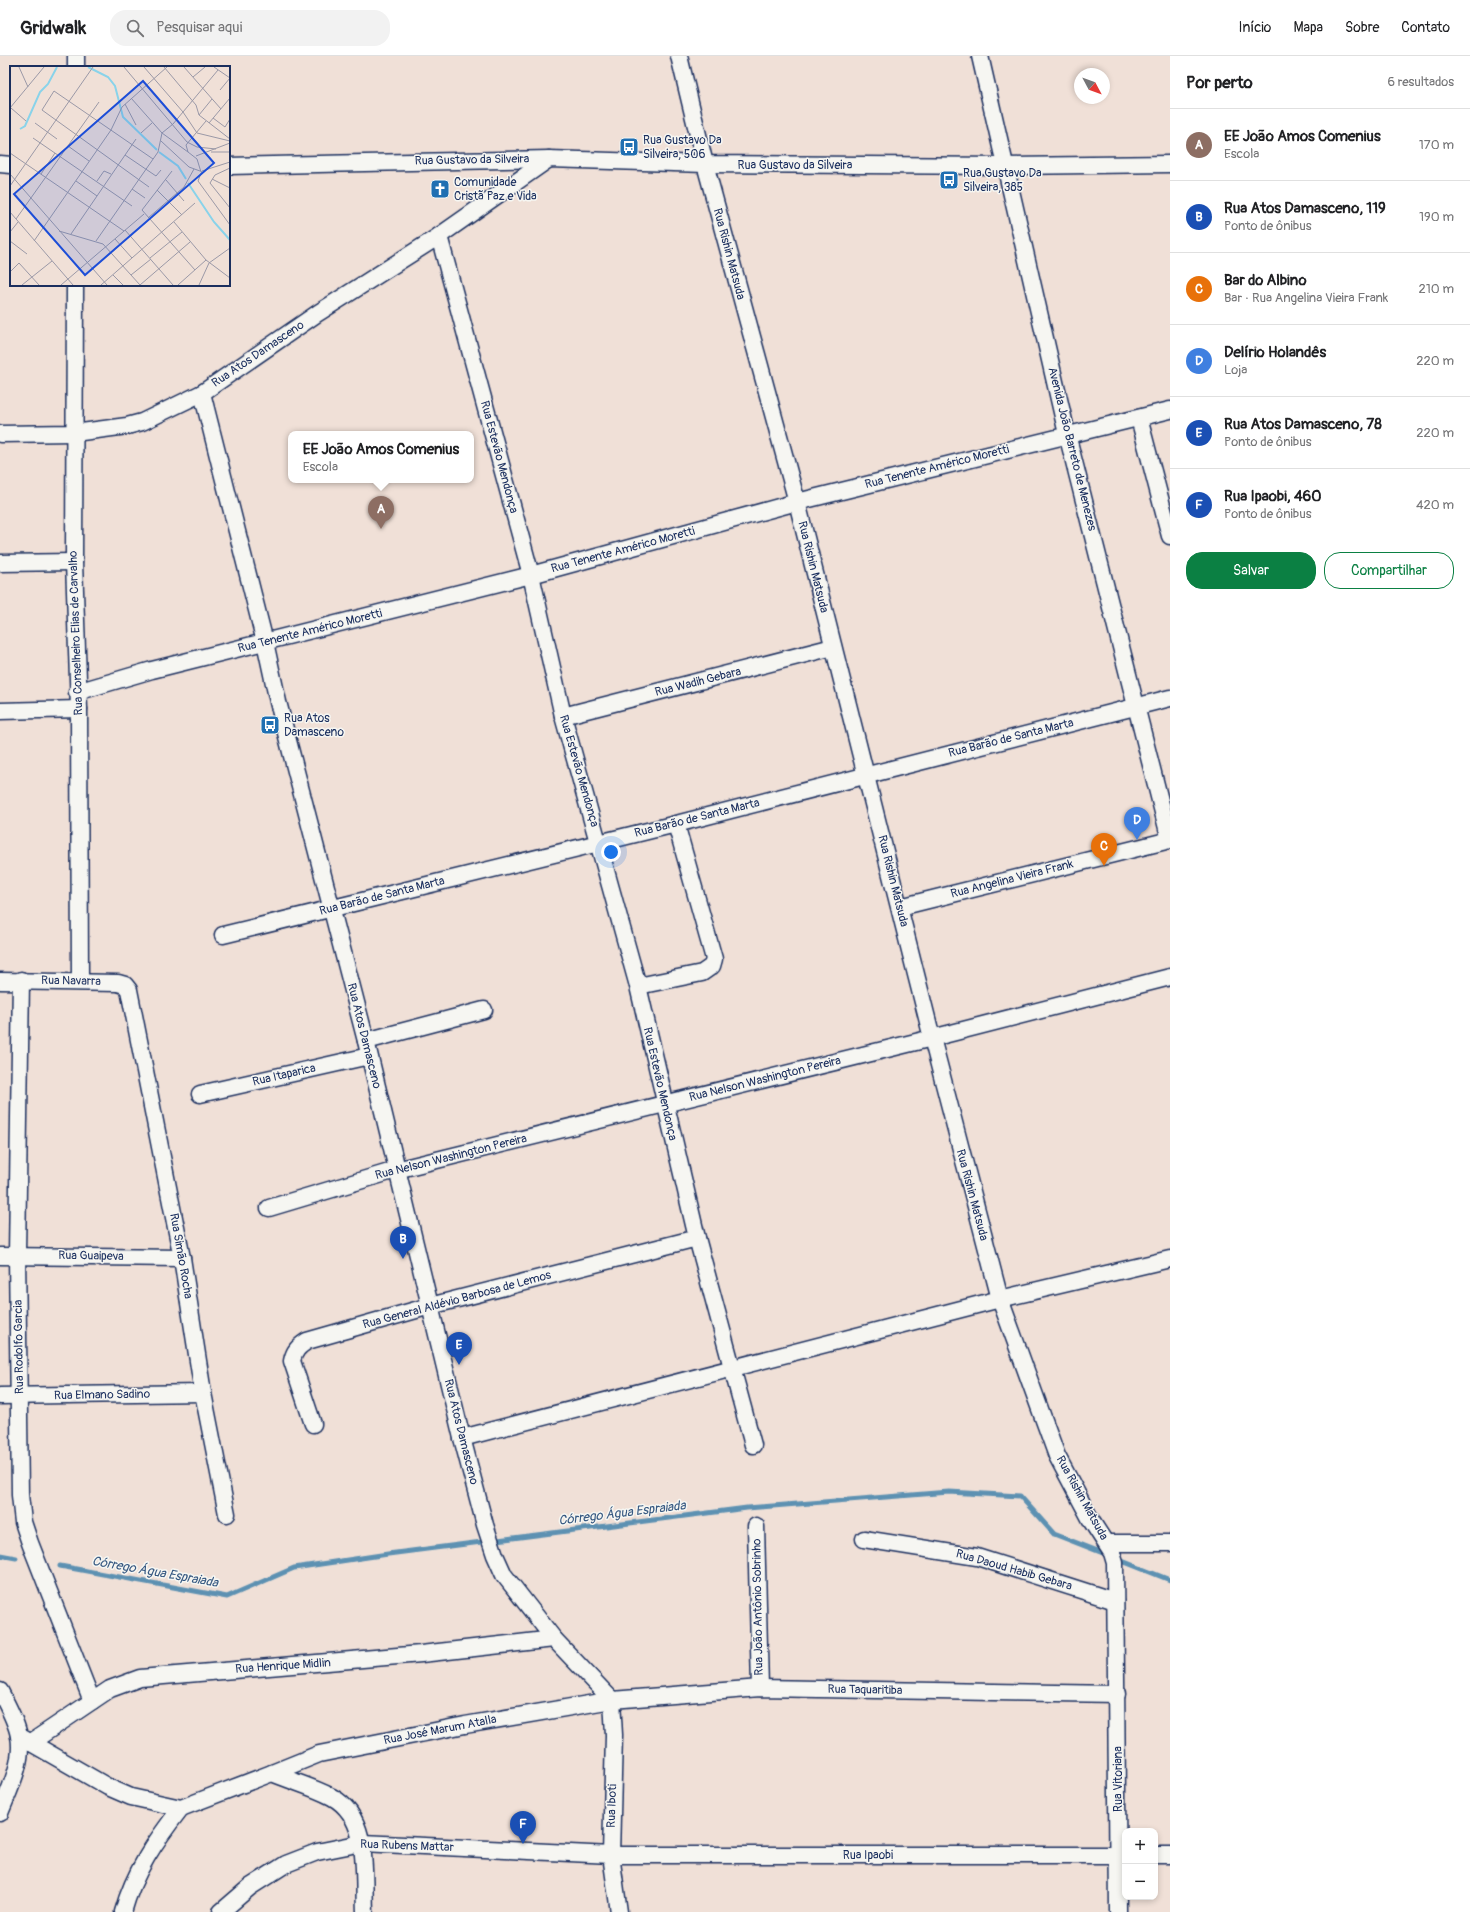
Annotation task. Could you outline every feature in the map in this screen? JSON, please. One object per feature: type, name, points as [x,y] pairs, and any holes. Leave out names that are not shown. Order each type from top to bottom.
[{"type":"street","name":"Rua Rishin Matsuda","points":[[679,56],[705,164],[796,502],[1000,1299],[1057,1456],[1092,1522],[1107,1543],[1114,1558],[1117,1694]]},
{"type":"street","name":"Avenida João Barreto de Menezes","points":[[980,56],[1004,166],[1067,434],[1170,840]]},
{"type":"street","name":"Rua Gustavo da Silveira","points":[[230,166],[549,159],[705,164],[1004,166],[1170,164]]},
{"type":"street","name":"Rua Atos Damasceno","points":[[549,159],[439,236],[318,313],[202,393],[265,642],[278,702],[367,1048],[462,1438],[485,1525],[495,1555],[504,1575],[554,1639],[612,1700]]},
{"type":"street","name":"Rua Estevão Mendonça","points":[[439,236],[530,575],[563,716],[638,986],[697,1238],[752,1445]]},
{"type":"street","name":"Rua Conselheiro Elias de Carvalho","points":[[74,286],[74,562],[77,692],[79,709],[80,981]]},
{"type":"street","points":[[0,434],[74,432],[127,426],[142,422],[202,393]]},
{"type":"street","name":"Rua Tenente Américo Moretti","points":[[77,692],[152,670],[530,575],[796,502],[1067,434],[1170,410]]},
{"type":"street","points":[[1139,418],[1170,536]]},
{"type":"street","points":[[0,563],[74,562]]},
{"type":"street","name":"Rua Wadih Gebara","points":[[563,716],[833,647]]},
{"type":"street","name":"Rua Barão de Santa Marta","points":[[223,936],[598,842],[676,824],[1170,698]]},
{"type":"street","points":[[0,711],[79,709]]},
{"type":"street","points":[[638,986],[702,973],[712,966],[714,958],[676,824]]},
{"type":"street","name":"Rua Angelina Vieira Frank","points":[[900,907],[1170,840]]},
{"type":"street","name":"Rua Nelson Washington Pereira","points":[[269,1208],[396,1170],[932,1038],[1170,977]]},
{"type":"street","name":"Rua Rodolfo Garcia","points":[[21,980],[17,1255],[20,1397],[20,1495],[23,1522],[30,1543],[92,1701]]},
{"type":"street","name":"Rua Navarra","points":[[0,981],[80,981],[118,983],[125,985],[129,990],[132,999]]},
{"type":"street","name":"Rua Simão Rocha","points":[[132,999],[182,1258],[203,1392],[227,1514]]},
{"type":"street","name":"Rua Itaparica","points":[[200,1094],[367,1048],[484,1010]]},
{"type":"street","name":"Rua General Aldévio Barbosa de Lemos","points":[[313,1424],[292,1361],[294,1353],[299,1346],[308,1341],[430,1306],[697,1238]]},
{"type":"street","name":"Rua Guaipeva","points":[[0,1256],[182,1258]]},
{"type":"street","points":[[462,1438],[732,1367],[1000,1299],[1170,1260]]},
{"type":"street","name":"Rua Elmano Sadino","points":[[0,1396],[20,1397],[203,1392]]},
{"type":"street","name":"Rua João Antônio Sobrinho","points":[[756,1526],[760,1688]]},
{"type":"street","name":"Rua Daoud Habib Gebara","points":[[864,1539],[977,1557],[1115,1600]]},
{"type":"street","points":[[1107,1543],[1170,1543]]},
{"type":"street","name":"Rua Henrique Midlin","points":[[24,1740],[110,1689],[140,1678],[421,1654],[554,1639]]},
{"type":"street","name":"Rua Taquaritiba","points":[[612,1700],[760,1688],[1117,1694]]},
{"type":"street","points":[[0,1690],[24,1740],[108,1787],[131,1797],[181,1808],[156,1840],[138,1872],[124,1912]]},
{"type":"street","name":"Rua Vitoriana","points":[[1117,1694],[1122,1854],[1118,1912]]},
{"type":"street","name":"Rua José Marum Atalla","points":[[181,1808],[319,1754],[465,1725],[612,1700]]},
{"type":"street","name":"Rua Iboti","points":[[612,1700],[614,1735],[611,1854],[619,1912]]},
{"type":"street","points":[[0,1813],[12,1783],[24,1740]]},
{"type":"street","points":[[272,1773],[332,1797],[341,1803],[355,1821],[362,1843],[364,1912]]},
{"type":"street","name":"Rua Rubens Mattar","points":[[221,1912],[250,1888],[286,1864],[317,1852],[362,1843],[611,1854]]},
{"type":"street","name":"Rua Ipaobi","points":[[611,1854],[1122,1854]]},
{"type":"street","points":[[1158,1855],[1170,1855]]},
{"type":"waterway","name":"Córrego Água Espraiada","points":[[60,1566],[227,1597],[294,1568],[388,1554],[747,1508],[949,1492],[1020,1496],[1054,1534],[1108,1555]]},
{"type":"waterway","name":"Córrego Água Espraiada","points":[[0,1555],[16,1558]]},
{"type":"waterway","name":"Córrego Água Espraiada","points":[[1117,1559],[1170,1580]]},
{"type":"place","name":"Rua Gustavo Da Silveira, 506","points":[[629,147]]},
{"type":"place","name":"Rua Gustavo Da Silveira, 385","points":[[949,180]]},
{"type":"place","name":"Comunidade Cristã Paz e Vida","points":[[440,189]]},
{"type":"place","name":"EE João Amos Comenius","points":[[381,529]]},
{"type":"place","name":"Rua Atos Damasceno","points":[[270,725]]},
{"type":"place","name":"Delírio Holandês","points":[[1137,840]]},
{"type":"place","name":"Bar do Albino","points":[[1104,866]]},
{"type":"place","name":"Rua Atos Damasceno, 119","points":[[403,1259]]},
{"type":"place","name":"Rua Atos Damasceno, 78","points":[[459,1365]]},
{"type":"place","name":"Rua Ipaobi, 460","points":[[523,1844]]}]
